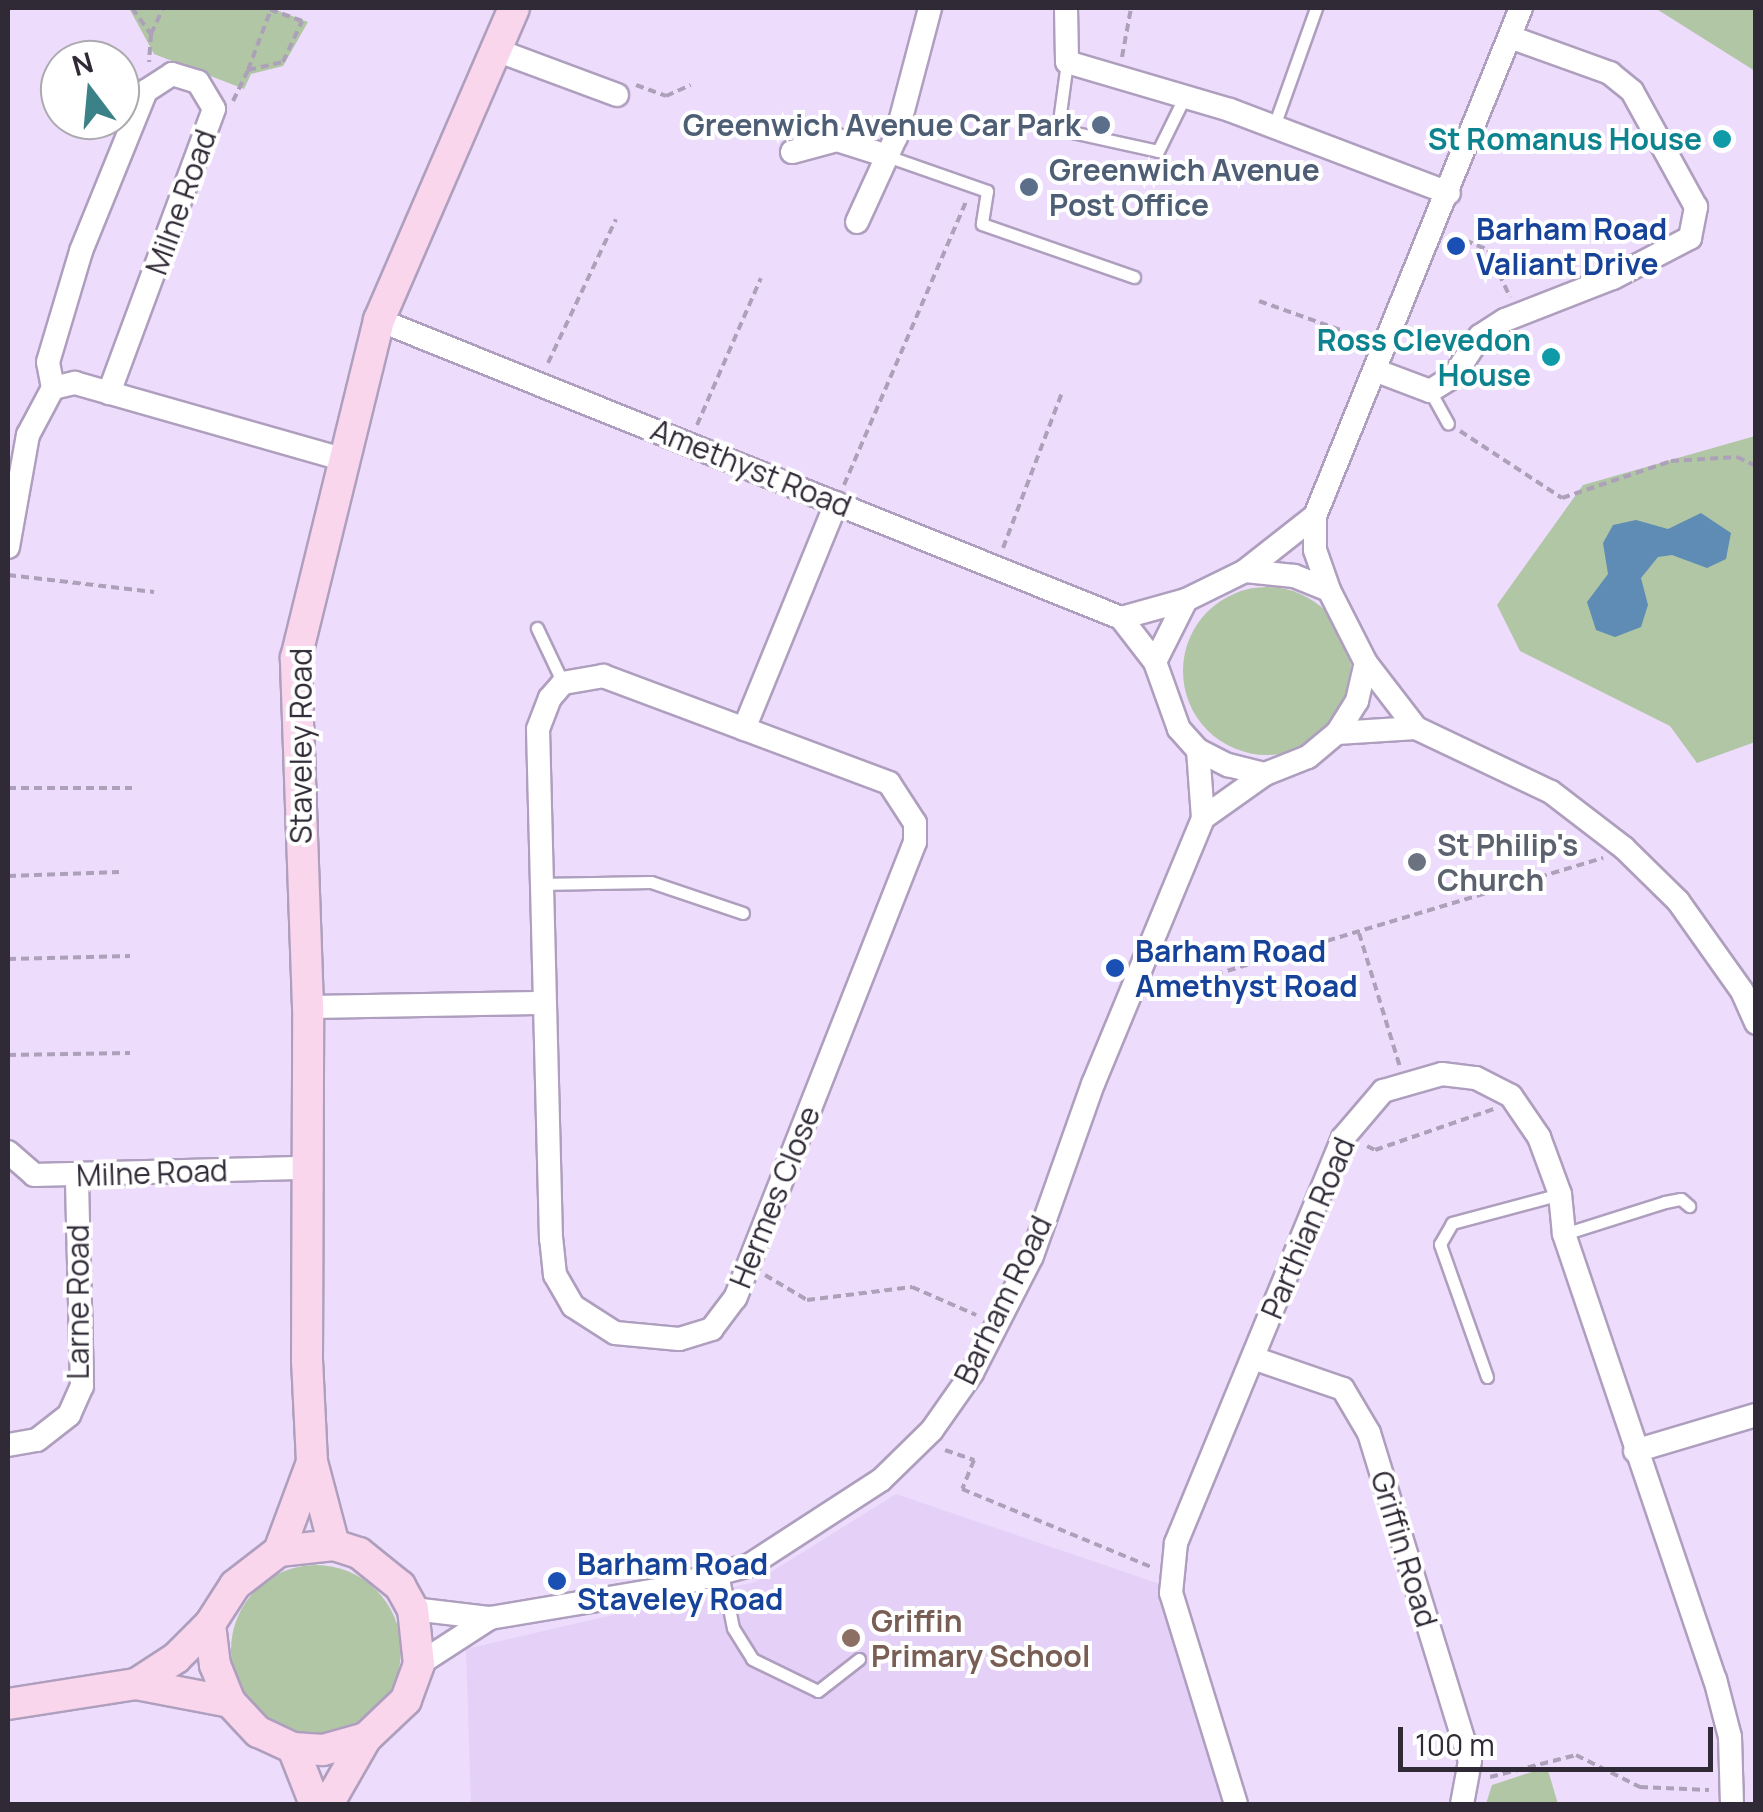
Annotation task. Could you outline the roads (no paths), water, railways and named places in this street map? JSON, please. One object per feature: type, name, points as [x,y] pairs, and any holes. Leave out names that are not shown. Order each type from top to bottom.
[{"type":"street","name":"Staveley Road","points":[[334,1545],[312,1462],[308,1007],[296,658],[379,320],[514,8]]},
{"type":"street","points":[[857,222],[887,156],[930,8]]},
{"type":"street","points":[[1066,8],[1067,62],[1274,126],[1449,194]]},
{"type":"street","points":[[1520,8],[1449,194],[1316,516],[1315,550],[1329,590],[1366,662],[1416,728],[1551,792],[1618,843],[1678,901],[1742,991],[1756,1023]]},
{"type":"street","points":[[1377,371],[1430,390],[1454,376],[1480,336],[1518,315],[1613,278],[1690,238],[1696,207],[1632,91],[1610,73],[1510,37]]},
{"type":"street","points":[[496,50],[617,95]]},
{"type":"street","name":"Milne Road","points":[[53,388],[48,362],[81,251],[146,91],[172,74],[198,82],[214,109],[110,393]]},
{"type":"street","points":[[792,152],[837,140],[887,156]]},
{"type":"street","name":"Amethyst Road","points":[[379,320],[539,381],[1121,618]]},
{"type":"street","points":[[8,548],[18,433],[53,388],[75,383],[342,459]]},
{"type":"street","points":[[744,728],[836,503]]},
{"type":"street","points":[[1265,774],[1198,750],[1179,730],[1155,662],[1121,618],[1186,600],[1245,572],[1316,516]]},
{"type":"street","points":[[1245,572],[1294,576],[1329,590]]},
{"type":"street","points":[[1155,662],[1186,600]]},
{"type":"street","points":[[1203,818],[1265,774],[1308,757],[1338,734],[1357,701],[1366,662]]},
{"type":"street","name":"Hermes Close","points":[[603,676],[889,783],[915,823],[915,842],[748,1265],[712,1329],[679,1338],[615,1333],[573,1306],[555,1276],[540,1003],[538,729],[563,683],[603,676]]},
{"type":"street","points":[[1338,734],[1416,728]]},
{"type":"street","name":"Barham Road","points":[[413,1610],[490,1618],[750,1565],[818,1526],[923,1438],[972,1373],[1032,1256],[1133,989],[1203,818],[1198,750]]},
{"type":"street","points":[[308,1007],[540,1003]]},
{"type":"street","name":"Parthian Road","points":[[1236,1804],[1171,1593],[1176,1543],[1345,1134],[1364,1106],[1404,1082],[1442,1074],[1476,1078],[1502,1092],[1526,1112],[1560,1194]]},
{"type":"street","name":"Milne Road","points":[[8,1152],[34,1175],[77,1177],[307,1168]]},
{"type":"street","name":"Larne Road","points":[[8,1445],[37,1440],[69,1414],[82,1386],[77,1177]]},
{"type":"street","points":[[1560,1194],[1564,1234],[1715,1680],[1733,1795]]},
{"type":"street","name":"Griffin Road","points":[[1253,1358],[1342,1389],[1369,1433],[1470,1779],[1462,1804]]},
{"type":"street","points":[[1635,1451],[1756,1416]]},
{"type":"street","name":"Staveley Road","points":[[278,1551],[312,1462]]},
{"type":"street","points":[[136,1684],[210,1624],[235,1584],[278,1551],[334,1545],[373,1564],[400,1586],[413,1610],[419,1664],[406,1700],[366,1738],[328,1804]]},
{"type":"street","name":"Barham Road","points":[[419,1664],[490,1618]]},
{"type":"street","points":[[210,1624],[215,1665],[230,1702],[258,1732],[294,1748],[324,1750],[366,1738]]},
{"type":"street","points":[[8,1704],[136,1684],[230,1702]]},
{"type":"street","points":[[294,1748],[315,1804]]},
{"type":"lane","points":[[1274,126],[1316,8]]},
{"type":"lane","points":[[1067,62],[1058,130],[1158,152],[1185,96]]},
{"type":"lane","points":[[887,156],[987,191],[982,224],[1134,277]]},
{"type":"lane","points":[[1430,390],[1448,423]]},
{"type":"lane","points":[[537,628],[563,683]]},
{"type":"lane","points":[[540,884],[652,882],[743,913]]},
{"type":"lane","points":[[1487,1377],[1440,1244],[1452,1224],[1560,1194]]},
{"type":"lane","points":[[1564,1234],[1664,1202],[1681,1199],[1689,1206]]},
{"type":"lane","points":[[722,1573],[733,1628],[752,1659],[818,1690],[859,1659]]},
{"type":"water","points":[[1701,513],[1731,533],[1726,559],[1707,568],[1672,555],[1658,557],[1641,578],[1648,605],[1641,627],[1615,637],[1596,630],[1587,602],[1608,574],[1603,543],[1613,525],[1636,520],[1668,529]]},
{"type":"place","name":"Greenwich Avenue Car Park","points":[[1101,125]]},
{"type":"place","name":"St Romanus House","points":[[1722,139]]},
{"type":"place","name":"Greenwich Avenue Post Office","points":[[1029,187]]},
{"type":"place","name":"Barham Road Valiant Drive","points":[[1456,246]]},
{"type":"place","name":"Ross Clevedon House","points":[[1551,357]]},
{"type":"place","name":"St Philip's Church","points":[[1417,862]]},
{"type":"place","name":"Barham Road Amethyst Road","points":[[1115,968]]},
{"type":"place","name":"Barham Road Staveley Road","points":[[557,1581]]},
{"type":"place","name":"Griffin Primary School","points":[[851,1638]]}]
